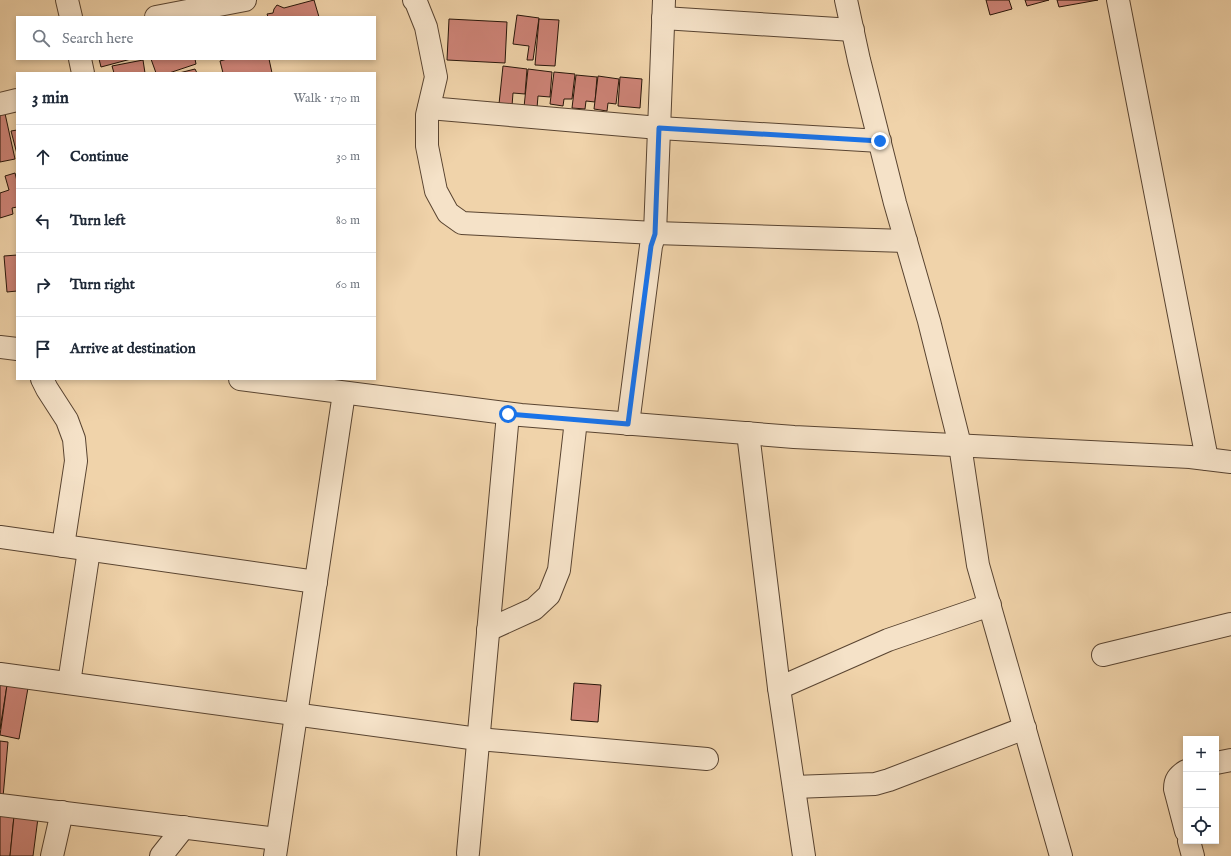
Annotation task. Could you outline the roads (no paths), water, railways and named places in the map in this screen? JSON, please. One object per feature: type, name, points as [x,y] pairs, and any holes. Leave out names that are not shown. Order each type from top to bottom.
[{"type":"street","points":[[67,0],[71,16]]},
{"type":"street","points":[[161,16],[245,0]]},
{"type":"street","points":[[414,0],[426,27],[436,77],[427,115],[427,146],[436,191],[448,213],[462,223],[655,234],[906,241]]},
{"type":"street","points":[[846,0],[880,141],[929,321],[960,445],[978,564],[1025,728],[1059,855]]},
{"type":"street","points":[[1118,0],[1207,459]]},
{"type":"street","points":[[628,424],[651,246],[655,234],[663,9],[853,30]]},
{"type":"street","points":[[80,60],[83,72]]},
{"type":"street","points":[[0,104],[16,100]]},
{"type":"street","points":[[429,108],[659,128],[880,141]]},
{"type":"street","points":[[0,347],[16,349]]},
{"type":"street","points":[[42,380],[47,390],[67,420],[74,439],[76,460],[63,546]]},
{"type":"street","points":[[247,380],[508,414],[576,420],[748,434],[1207,459],[1231,462]]},
{"type":"street","points":[[0,805],[184,827],[276,848],[344,393]]},
{"type":"street","points":[[468,853],[508,414]]},
{"type":"street","points":[[488,630],[534,609],[549,594],[559,570],[576,420]]},
{"type":"street","points":[[748,434],[779,688],[804,856]]},
{"type":"street","points":[[0,537],[316,582]]},
{"type":"street","points":[[69,683],[89,550]]},
{"type":"street","points":[[779,688],[888,640],[990,605]]},
{"type":"street","points":[[1104,655],[1231,624]]},
{"type":"street","points":[[0,674],[478,739],[707,759]]},
{"type":"street","points":[[794,787],[875,784],[1025,728]]},
{"type":"street","points":[[1219,762],[1231,760]]},
{"type":"street","points":[[1183,820],[1175,789],[1175,782],[1179,776],[1185,772]]},
{"type":"street","points":[[52,856],[62,812]]},
{"type":"street","points":[[161,856],[184,827]]},
{"type":"street","points":[[1190,844],[1193,856]]}]
